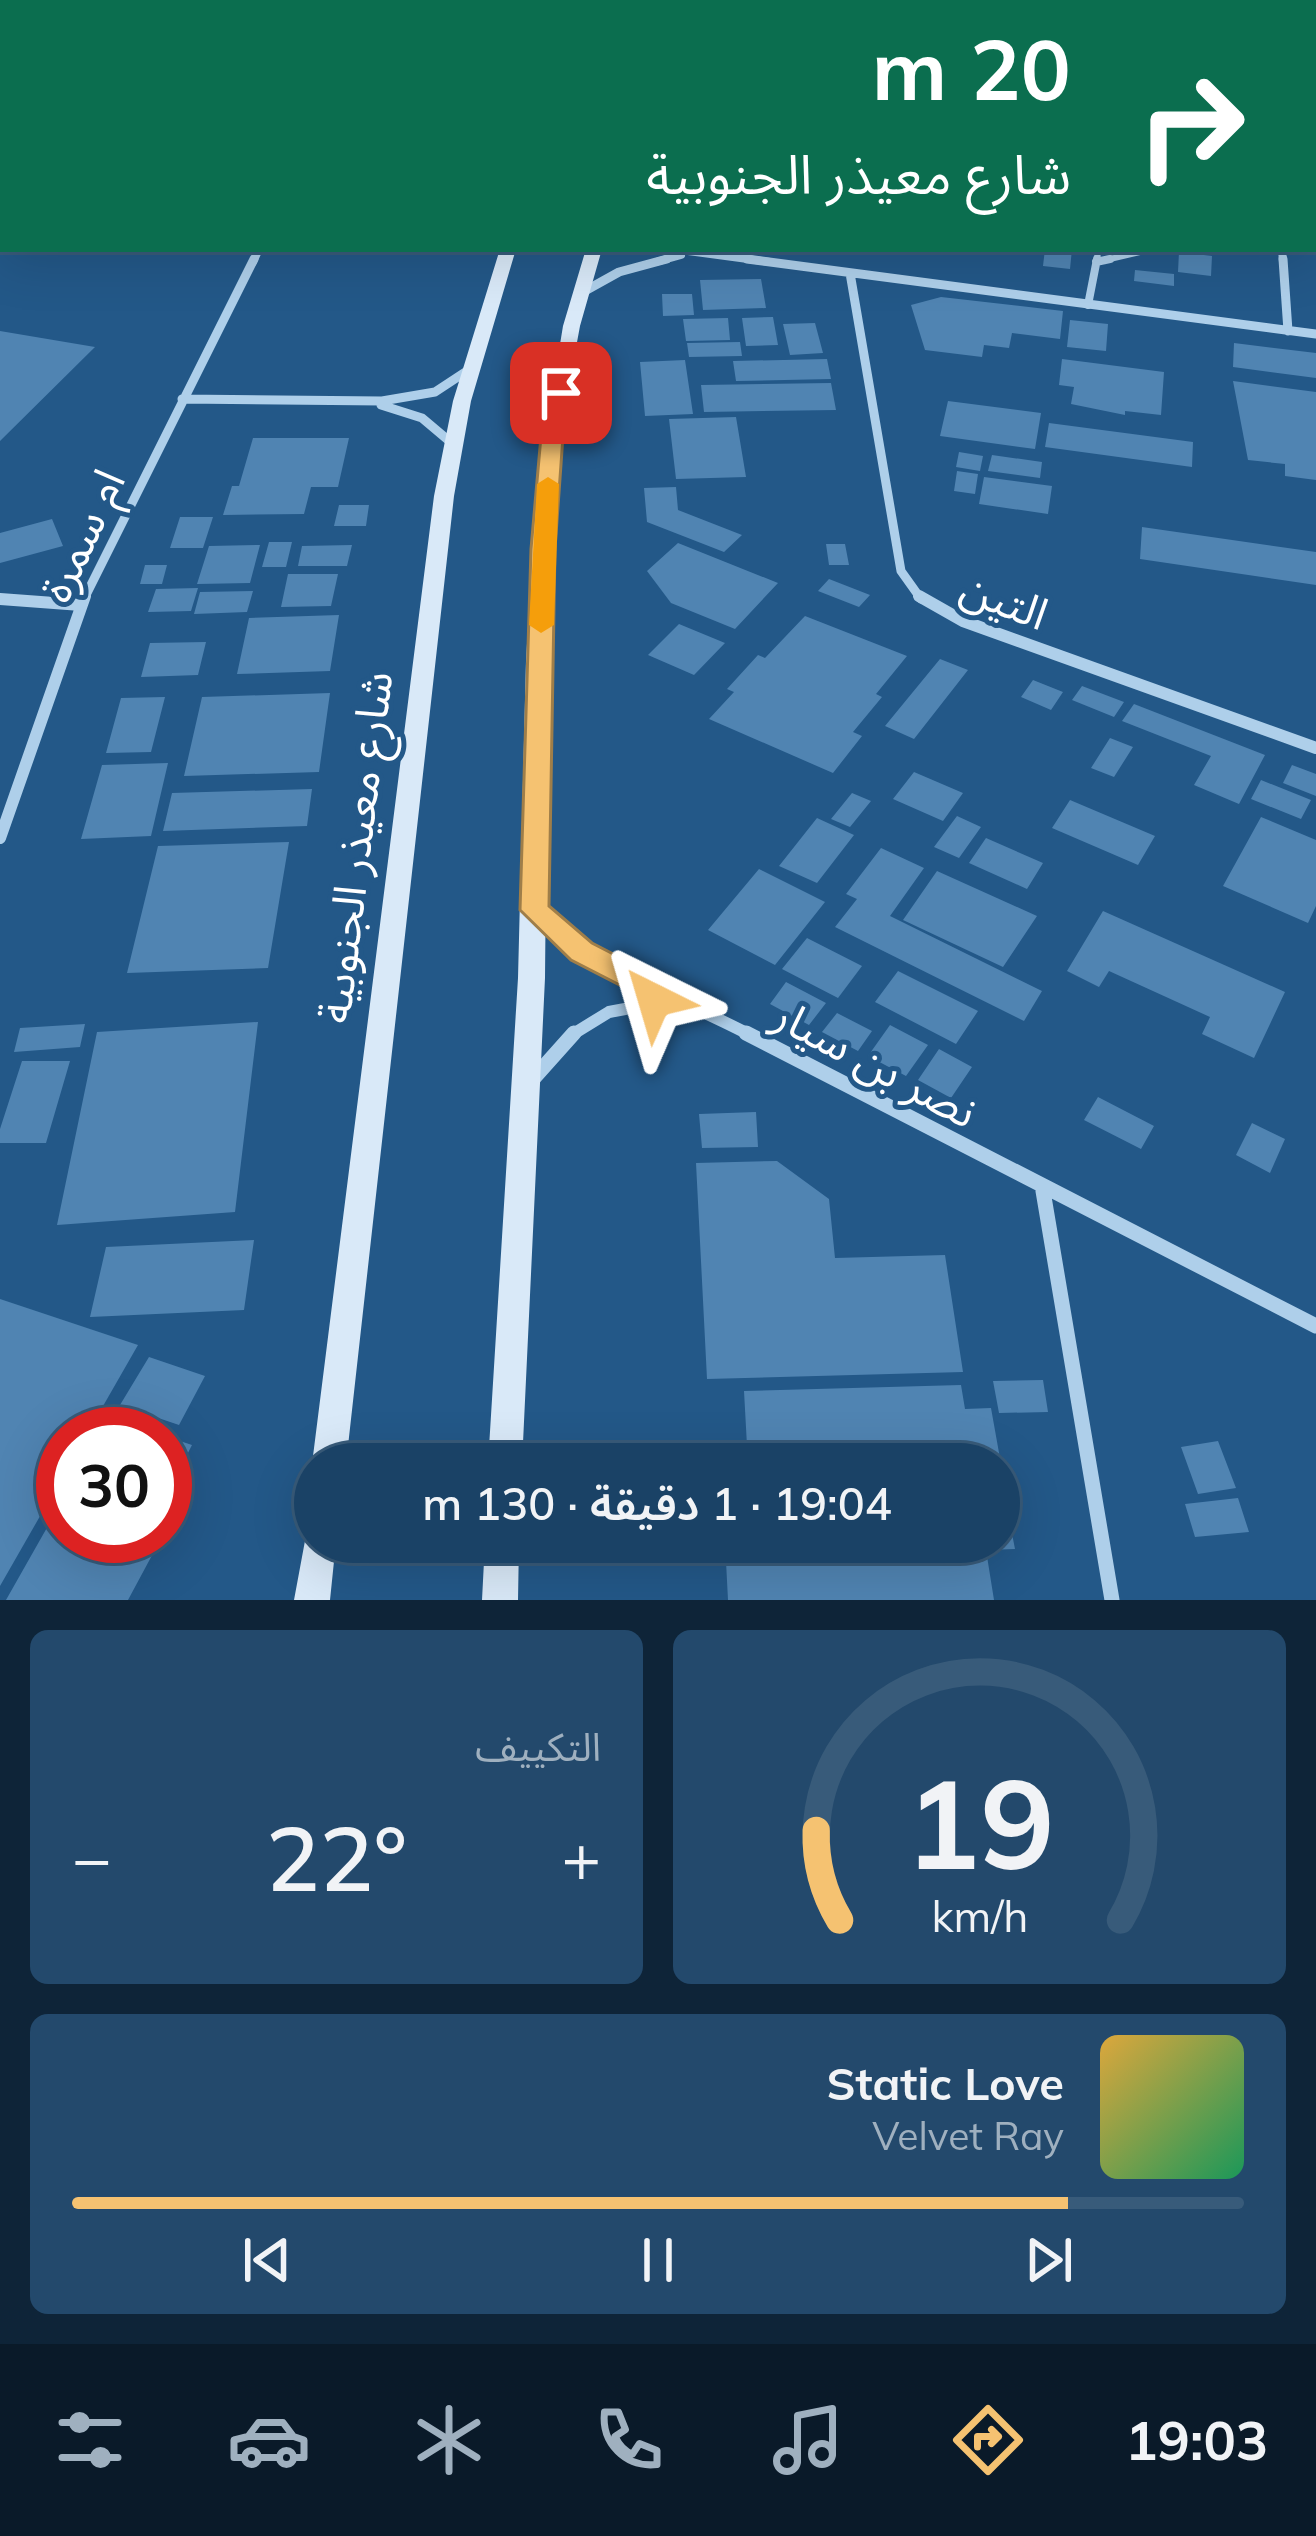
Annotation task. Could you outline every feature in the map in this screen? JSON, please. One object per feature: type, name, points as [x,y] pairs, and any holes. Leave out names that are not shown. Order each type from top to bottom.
[{"type":"street","name":"ام سمرة","points":[[0,838],[81,605],[258,252]]},
{"type":"street","name":"شارع معيذر الجنوبية","points":[[331,1443],[454,445],[483,321],[507,252]]},
{"type":"street","points":[[506,1443],[528,1086],[543,549],[552,436],[593,252]]},
{"type":"street","points":[[684,252],[1316,334]]},
{"type":"street","points":[[1282,252],[1288,331]]},
{"type":"street","points":[[583,292],[619,272],[688,253]]},
{"type":"street","name":"التين","points":[[850,273],[901,571],[922,601],[962,621],[1316,748]]},
{"type":"street","points":[[182,400],[356,401],[435,392],[474,366]]},
{"type":"street","points":[[356,401],[425,418],[444,430],[454,445]]},
{"type":"street","points":[[0,599],[81,605]]},
{"type":"street","name":"نصر بن سيار","points":[[534,910],[581,951],[1043,1191],[1316,1326]]},
{"type":"street","points":[[528,1086],[557,1043],[600,1015],[634,1004],[674,1000]]},
{"type":"street","points":[[1043,1191],[1112,1600]]},
{"type":"street","points":[[298,1600],[312,1563]]},
{"type":"street","points":[[312,1600],[317,1563]]},
{"type":"street","points":[[500,1600],[501,1563]]},
{"type":"lane","points":[[1088,304],[1098,252]]},
{"type":"lane","points":[[1096,262],[1141,252]]},
{"type":"building","points":[[1045,252],[1072,252],[1070,269],[1043,266]]},
{"type":"building","points":[[1179,252],[1212,256],[1211,276],[1178,272]]},
{"type":"building","points":[[1135,270],[1174,274],[1174,286],[1134,281]]},
{"type":"building","points":[[761,279],[766,308],[703,310],[700,280]]},
{"type":"building","points":[[662,294],[692,294],[694,315],[663,316]]},
{"type":"building","points":[[941,297],[1063,311],[1060,339],[1012,333],[1009,348],[984,345],[982,357],[925,350],[911,305]]},
{"type":"building","points":[[773,317],[778,345],[746,346],[742,318]]},
{"type":"building","points":[[728,318],[730,340],[686,341],[683,319]]},
{"type":"building","points":[[1070,320],[1108,324],[1106,351],[1067,347]]},
{"type":"building","points":[[815,323],[823,353],[790,355],[783,324]]},
{"type":"building","points":[[0,331],[95,347],[0,441]]},
{"type":"building","points":[[740,342],[742,356],[689,357],[687,343]]},
{"type":"building","points":[[1234,343],[1316,353],[1316,378],[1233,367]]},
{"type":"building","points":[[827,359],[831,379],[736,381],[733,361]]},
{"type":"building","points":[[1062,359],[1164,372],[1161,415],[1125,411],[1125,415],[1071,404],[1074,387],[1059,385]]},
{"type":"building","points":[[685,360],[693,414],[645,416],[640,362]]},
{"type":"building","points":[[1233,381],[1316,392],[1316,480],[1285,476],[1285,464],[1248,460]]},
{"type":"building","points":[[831,383],[836,410],[704,412],[701,385]]},
{"type":"building","points":[[948,401],[1041,413],[1035,449],[940,436]]},
{"type":"building","points":[[736,417],[746,477],[676,479],[669,419]]},
{"type":"building","points":[[1049,423],[1193,442],[1192,467],[1045,447]]},
{"type":"building","points":[[253,438],[349,438],[338,487],[311,487],[304,514],[223,515],[232,486],[239,486]]},
{"type":"building","points":[[959,452],[983,456],[980,471],[956,467]]},
{"type":"building","points":[[992,455],[1042,462],[1040,478],[988,471]]},
{"type":"building","points":[[957,471],[978,474],[975,494],[954,491]]},
{"type":"building","points":[[984,477],[1052,486],[1048,514],[979,504]]},
{"type":"building","points":[[676,487],[678,510],[742,535],[724,552],[647,522],[644,488]]},
{"type":"building","points":[[339,505],[369,505],[366,526],[334,526]]},
{"type":"building","points":[[180,517],[213,517],[203,548],[170,548]]},
{"type":"building","points":[[52,519],[63,546],[0,563],[0,533]]},
{"type":"building","points":[[1142,527],[1316,552],[1316,585],[1140,559]]},
{"type":"building","points":[[269,542],[292,542],[286,567],[262,567]]},
{"type":"building","points":[[678,543],[778,583],[735,629],[671,603],[647,571]]},
{"type":"building","points":[[826,544],[845,544],[849,565],[829,565]]},
{"type":"building","points":[[260,545],[250,583],[197,584],[209,546]]},
{"type":"building","points":[[352,545],[347,566],[298,566],[302,546]]},
{"type":"building","points":[[145,565],[167,565],[162,584],[140,584]]},
{"type":"building","points":[[288,574],[338,574],[331,606],[281,607]]},
{"type":"building","points":[[829,579],[870,595],[859,607],[818,591]]},
{"type":"building","points":[[198,588],[191,611],[148,612],[156,589]]},
{"type":"building","points":[[253,591],[247,612],[194,614],[200,592]]},
{"type":"building","points":[[339,615],[330,671],[237,674],[249,618]]},
{"type":"building","points":[[805,616],[907,656],[876,694],[882,697],[853,732],[862,736],[833,773],[709,719],[734,692],[727,689],[758,655],[765,658]]},
{"type":"building","points":[[679,624],[725,643],[694,675],[648,655]]},
{"type":"building","points":[[206,642],[198,675],[141,677],[150,643]]},
{"type":"building","points":[[940,659],[968,670],[914,739],[885,726]]},
{"type":"building","points":[[1033,680],[1063,692],[1051,710],[1021,697]]},
{"type":"building","points":[[1082,686],[1124,702],[1114,717],[1072,700]]},
{"type":"building","points":[[330,693],[319,772],[184,776],[202,697]]},
{"type":"building","points":[[165,697],[151,752],[106,753],[121,698]]},
{"type":"building","points":[[1134,704],[1265,755],[1239,804],[1194,785],[1211,756],[1122,721]]},
{"type":"building","points":[[1110,738],[1133,747],[1114,777],[1091,768]]},
{"type":"building","points":[[168,763],[151,836],[81,839],[102,765]]},
{"type":"building","points":[[1292,765],[1316,774],[1316,796],[1283,783]]},
{"type":"building","points":[[914,772],[963,793],[943,821],[893,799]]},
{"type":"building","points":[[1261,780],[1311,800],[1301,819],[1251,799]]},
{"type":"building","points":[[312,789],[307,826],[163,831],[172,793]]},
{"type":"building","points":[[852,793],[871,801],[850,827],[831,819]]},
{"type":"building","points":[[1070,800],[1155,836],[1138,865],[1052,828]]},
{"type":"building","points":[[957,816],[981,827],[959,858],[934,847]]},
{"type":"building","points":[[1261,817],[1316,840],[1316,906],[1308,923],[1223,886]]},
{"type":"building","points":[[817,818],[854,835],[817,883],[779,866]]},
{"type":"building","points":[[986,838],[1043,863],[1027,889],[969,863]]},
{"type":"building","points":[[289,842],[268,968],[127,973],[158,846]]},
{"type":"building","points":[[881,848],[924,868],[890,916],[1042,991],[1024,1021],[835,927],[857,899],[846,894]]},
{"type":"building","points":[[759,869],[825,902],[775,965],[708,930]]},
{"type":"building","points":[[937,871],[1037,916],[1003,967],[903,920]]},
{"type":"building","points":[[1103,911],[1285,992],[1254,1058],[1202,1034],[1210,1017],[1109,971],[1099,987],[1067,971]]},
{"type":"building","points":[[807,938],[862,966],[838,998],[782,969]]},
{"type":"building","points":[[898,971],[978,1011],[956,1044],[875,1002]]},
{"type":"building","points":[[786,982],[826,1003],[809,1025],[770,1004]]},
{"type":"building","points":[[837,1013],[872,1031],[858,1051],[822,1032]]},
{"type":"building","points":[[258,1022],[235,1212],[57,1225],[97,1032]]},
{"type":"building","points":[[85,1024],[80,1047],[14,1052],[20,1028]]},
{"type":"building","points":[[890,1025],[928,1045],[906,1076],[868,1056]]},
{"type":"building","points":[[939,1049],[972,1067],[951,1098],[918,1080]]},
{"type":"building","points":[[22,1061],[70,1061],[46,1143],[0,1143],[0,1129]]},
{"type":"building","points":[[1098,1097],[1154,1126],[1141,1149],[1084,1120]]},
{"type":"building","points":[[756,1112],[758,1147],[702,1148],[699,1114]]},
{"type":"building","points":[[1252,1123],[1285,1139],[1270,1173],[1236,1155]]},
{"type":"building","points":[[777,1161],[829,1199],[835,1258],[945,1255],[963,1372],[707,1379],[696,1163]]},
{"type":"building","points":[[254,1240],[244,1310],[90,1317],[106,1247]]},
{"type":"building","points":[[0,1299],[138,1345],[102,1407],[36,1407],[36,1523],[0,1586]]},
{"type":"building","points":[[149,1357],[205,1376],[189,1407],[120,1405]]},
{"type":"building","points":[[1043,1380],[1048,1412],[999,1413],[993,1381]]},
{"type":"building","points":[[961,1385],[965,1409],[991,1408],[997,1443],[747,1443],[744,1391]]},
{"type":"building","points":[[1218,1441],[1236,1488],[1198,1494],[1181,1447]]},
{"type":"building","points":[[1238,1498],[1249,1532],[1195,1537],[1185,1504]]},
{"type":"building","points":[[36,1547],[36,1563],[148,1563],[128,1600],[6,1600]]},
{"type":"building","points":[[726,1563],[988,1563],[994,1600],[728,1600]]},
{"type":"slow traffic","points":[[541,625],[548,484]]},
{"type":"route","points":[[561,393],[552,436],[543,549],[534,910],[581,951],[674,1000],[654,1000]]}]
